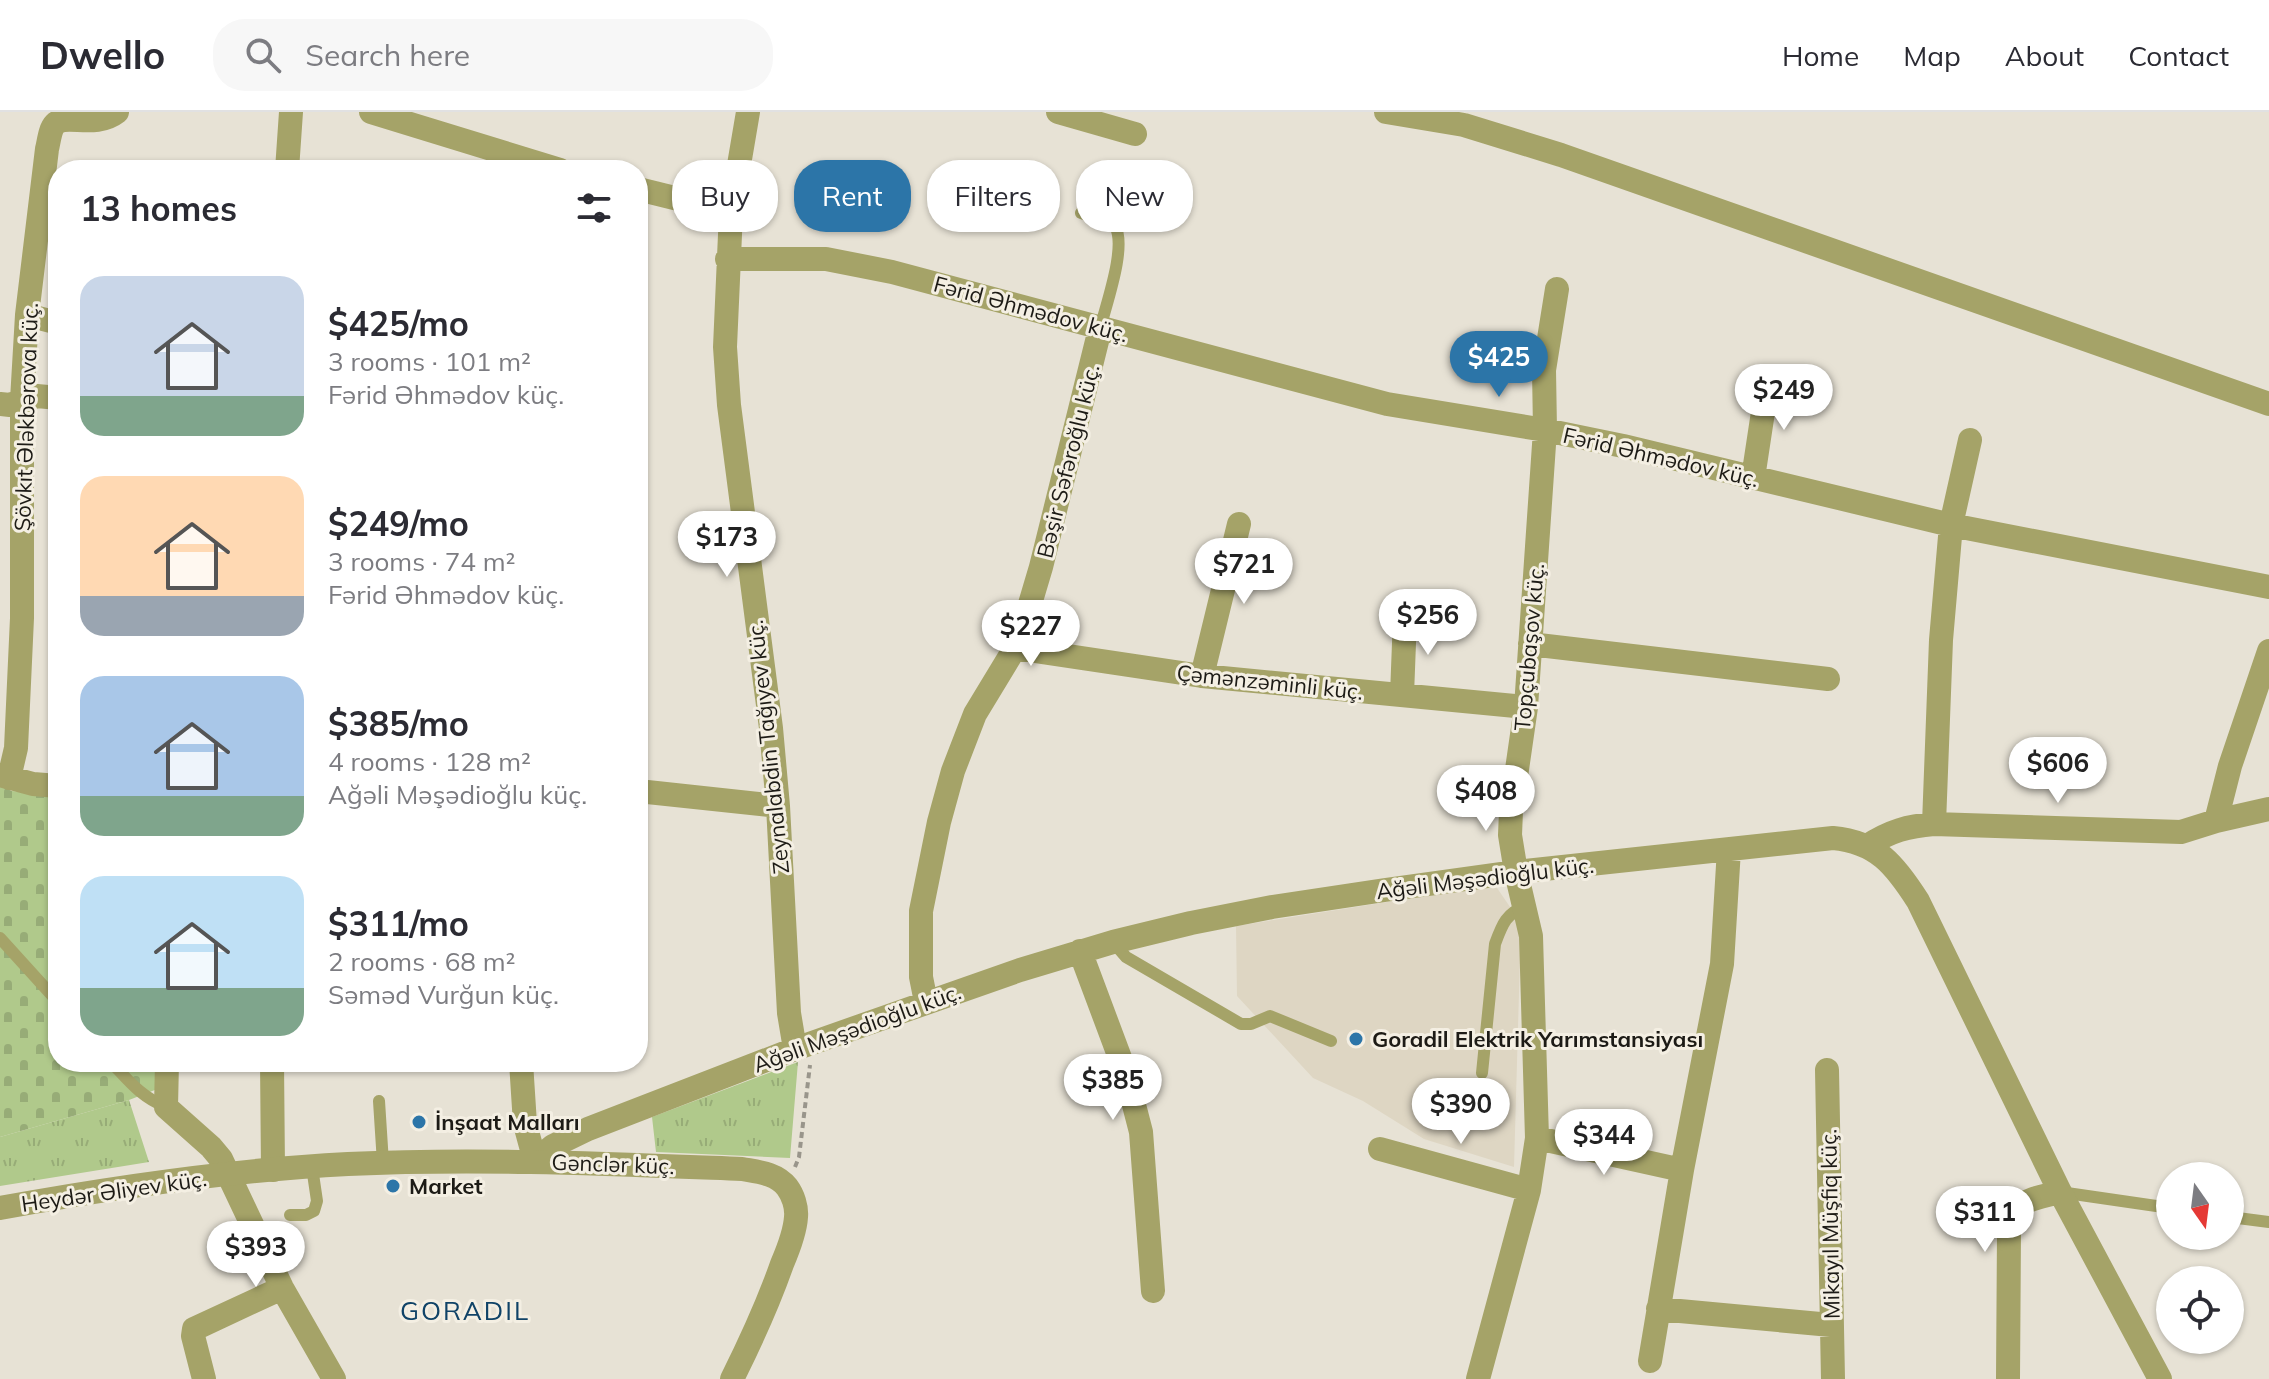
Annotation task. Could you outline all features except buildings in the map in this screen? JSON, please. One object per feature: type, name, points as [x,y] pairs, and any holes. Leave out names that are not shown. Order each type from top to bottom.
[{"type":"street","name":"Şövkıt Ələkbərova küç.","points":[[4,777],[16,748],[22,618],[11,402],[27,315],[47,149],[53,126],[68,118],[86,122],[109,118],[117,112]]},
{"type":"street","points":[[288,160],[291,112]]},
{"type":"street","points":[[371,112],[511,160]]},
{"type":"street","name":"Zeynalabdin Tağıyev küç.","points":[[740,160],[748,112]]},
{"type":"street","points":[[1058,112],[1135,134]]},
{"type":"street","points":[[1386,112],[1464,125],[1561,155],[2269,404]]},
{"type":"street","points":[[648,191],[672,197]]},
{"type":"street","name":"Zeynalabdin Tağıyev küç.","points":[[729,232],[725,347],[729,405],[771,728],[789,1013],[799,1047]]},
{"type":"street","name":"Fərid Əhmədov küç.","points":[[727,259],[826,259],[892,272],[1387,404],[1623,446],[1951,525],[2269,587]]},
{"type":"street","name":"Topçubaşov küç.","points":[[1478,1379],[1529,1190],[1537,1138],[1531,936],[1510,835],[1526,707],[1545,430],[1544,370],[1557,289]]},
{"type":"street","points":[[27,315],[48,320]]},
{"type":"street","name":"Bəşir Səfəroğlu küç.","points":[[926,1002],[921,977],[921,911],[939,822],[953,771],[975,714],[1015,648],[1041,567],[1100,329]]},
{"type":"street","points":[[1753,478],[1768,379]]},
{"type":"street","points":[[11,402],[37,396],[48,397]]},
{"type":"street","points":[[1934,824],[1941,640],[1951,525],[1970,440]]},
{"type":"street","points":[[1202,676],[1239,524]]},
{"type":"street","points":[[1402,695],[1405,617]]},
{"type":"street","points":[[1530,644],[1828,679]]},
{"type":"street","name":"Çəmənzəminli küç.","points":[[1015,648],[1202,676],[1526,707]]},
{"type":"street","points":[[2216,821],[2230,766],[2269,651]]},
{"type":"street","points":[[4,777],[48,785]]},
{"type":"street","points":[[648,792],[778,806]]},
{"type":"street","points":[[1867,846],[1887,833],[1908,826],[1934,824],[2181,832],[2269,809]]},
{"type":"street","name":"Ağəli Məşədioğlu küç.","points":[[535,1161],[553,1146],[588,1129],[799,1047],[926,1002],[1113,942],[1272,907],[1516,872],[1833,838],[1852,840],[1885,858],[1901,874],[1918,901],[2060,1192],[2160,1379]]},
{"type":"street","points":[[1650,1361],[1682,1170],[1722,964],[1729,849]]},
{"type":"street","points":[[1080,951],[1126,1074],[1141,1132],[1153,1291]]},
{"type":"street","name":"Mikayıl Müşfiq küç.","points":[[1827,1070],[1833,1379]]},
{"type":"street","points":[[167,1072],[166,1107],[211,1147],[229,1174],[282,1288],[334,1379]]},
{"type":"street","points":[[272,1072],[273,1170]]},
{"type":"street","points":[[522,1072],[525,1124],[535,1161]]},
{"type":"street","points":[[1537,1138],[1682,1170]]},
{"type":"street","points":[[1380,1149],[1529,1190]]},
{"type":"street","name":"Gənclər küç.","points":[[229,1174],[383,1163],[535,1161],[742,1169],[767,1174],[788,1188]]},
{"type":"street","name":"Heydər Əliyev küç.","points":[[0,1208],[86,1192],[229,1174]]},
{"type":"street","points":[[732,1379],[770,1298],[793,1231],[796,1215],[788,1188]]},
{"type":"street","points":[[2008,1379],[2011,1214],[2021,1203],[2060,1192]]},
{"type":"street","points":[[204,1379],[194,1329],[282,1288]]},
{"type":"street","points":[[1658,1309],[1831,1325]]},
{"type":"lane","points":[[1100,329],[1119,248],[1119,232]]},
{"type":"lane","points":[[1482,1073],[1495,944],[1500,929],[1512,911],[1526,906]]},
{"type":"lane","points":[[0,938],[48,991]]},
{"type":"lane","points":[[1113,942],[1126,957],[1241,1024],[1251,1024],[1270,1016],[1331,1041]]},
{"type":"lane","points":[[120,1072],[148,1100],[166,1107]]},
{"type":"lane","points":[[379,1101],[383,1163]]},
{"type":"lane","points":[[290,1215],[306,1215],[314,1211],[317,1201],[312,1167]]},
{"type":"lane","points":[[2060,1192],[2156,1206]]},
{"type":"lane","points":[[2244,1219],[2269,1222]]},
{"type":"path","points":[[788,1188],[799,1157],[810,1068],[799,1047]]},
{"type":"shaded area","points":[[1495,885],[1521,923],[1514,1167],[1424,1139],[1363,1101],[1313,1078],[1237,996],[1236,926]]},
{"type":"green space","points":[[0,786],[12,791],[48,795],[48,1072],[160,1072],[160,1088],[0,1137]]},
{"type":"green space","points":[[798,1062],[790,1158],[656,1152],[652,1117]]},
{"type":"green space","points":[[129,1100],[149,1162],[0,1186],[0,1137]]},
{"type":"place","name":"Goradil Elektrik Yarımstansiyası","points":[[1356,1039]]},
{"type":"place","name":"İnşaat Malları","points":[[419,1122]]},
{"type":"place","name":"Market","points":[[393,1186]]},
{"type":"district","name":"GORADIL","points":[[465,1310]]}]
